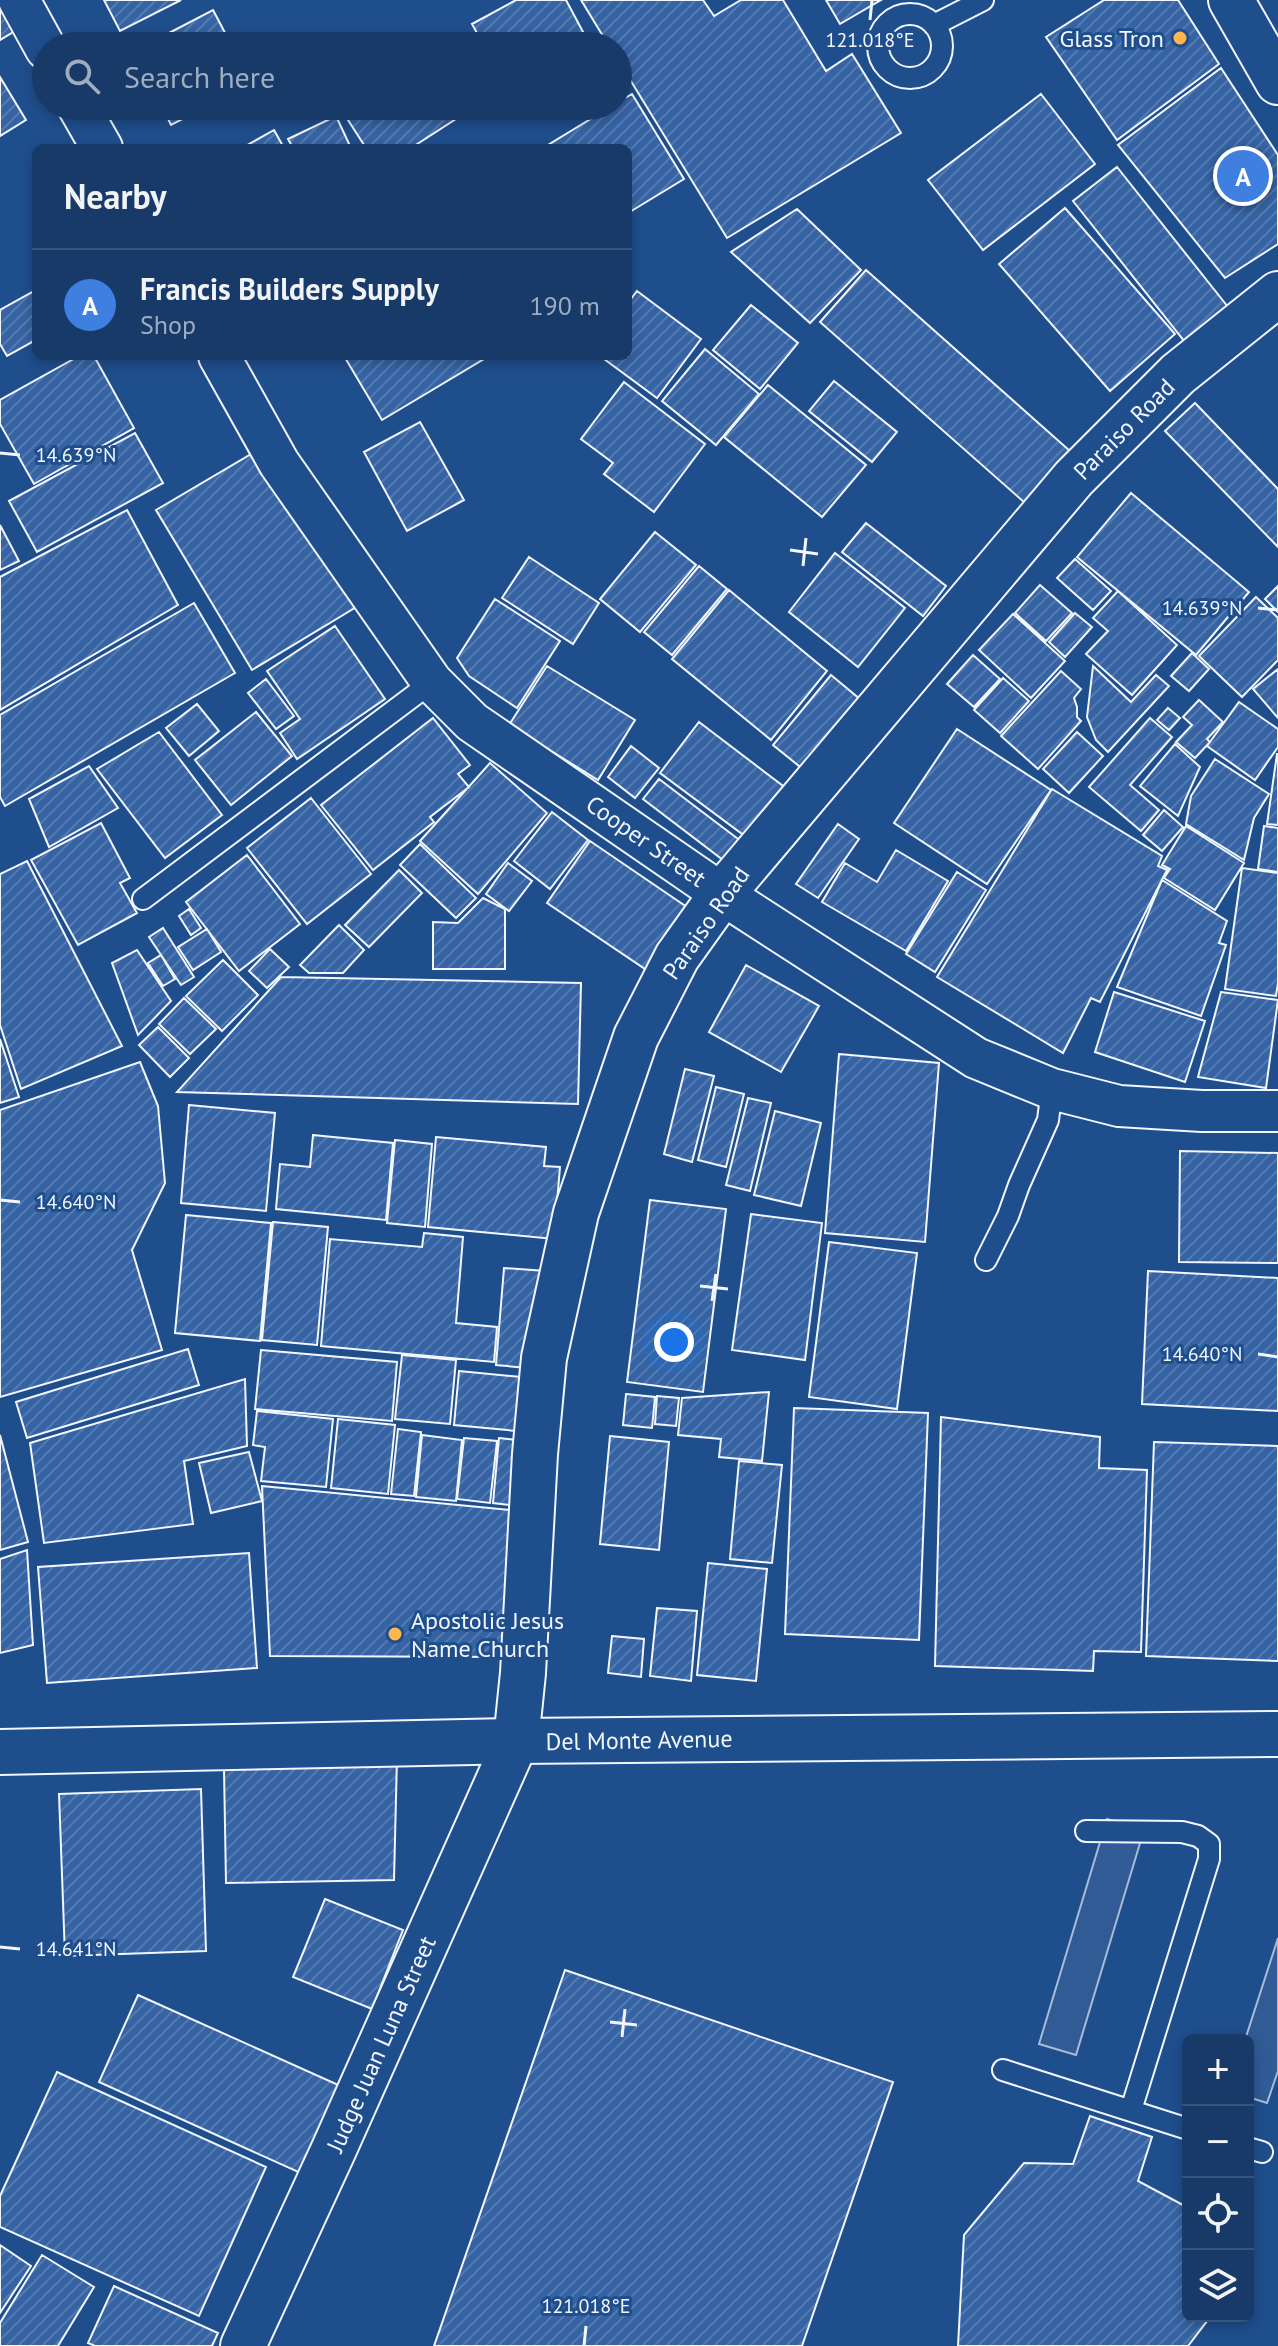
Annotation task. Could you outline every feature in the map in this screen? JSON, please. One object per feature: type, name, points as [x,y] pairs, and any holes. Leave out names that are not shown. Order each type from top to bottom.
[{"type":"street","points":[[19,0],[37,32]]},
{"type":"street","points":[[1231,0],[1278,82]]},
{"type":"street","points":[[86,120],[100,144]]},
{"type":"street","name":"Paraiso Road","points":[[516,1741],[544,1358],[576,1213],[636,1037],[677,957],[722,894],[1074,478],[1178,374],[1278,294]]},
{"type":"street","name":"Cooper Street","points":[[221,360],[279,463],[432,682],[472,722],[722,894],[976,1058],[1052,1089],[1119,1106],[1278,1111]]},
{"type":"street","name":"Del Monte Avenue","points":[[0,1752],[516,1741],[1278,1734]]},
{"type":"street","name":"Judge Juan Luna Street","points":[[243,2346],[516,1741]]},
{"type":"lane","points":[[934,25],[983,0]]},
{"type":"lane","points":[[143,899],[432,682]]},
{"type":"lane","points":[[986,1260],[1048,1120],[1052,1089]]},
{"type":"lane","points":[[1086,1831],[1182,1832],[1198,1836],[1209,1844],[1209,1859],[1131,2110]]},
{"type":"lane","points":[[1003,2070],[1182,2127]]},
{"type":"shaded area","points":[[1107,1819],[1144,1830],[1076,2055],[1039,2044]]},
{"type":"shaded area","points":[[1278,1938],[1278,2071],[1267,2103],[1254,2099],[1254,2034],[1247,2034]]},
{"type":"building","points":[[0,0],[20,28],[0,40]]},
{"type":"building","points":[[104,0],[181,0],[120,31]]},
{"type":"building","points":[[516,0],[566,0],[583,32],[476,32],[472,24]]},
{"type":"building","points":[[581,0],[703,0],[714,16],[741,0],[783,0],[826,71],[852,54],[901,133],[727,238],[632,83],[632,32],[600,32]]},
{"type":"building","points":[[826,0],[881,0],[840,24]]},
{"type":"building","points":[[1104,0],[1178,0],[1219,64],[1117,140],[1046,37]]},
{"type":"building","points":[[213,10],[225,32],[171,32]]},
{"type":"building","points":[[1221,68],[1278,155],[1278,244],[1225,278],[1118,145]]},
{"type":"building","points":[[0,77],[26,120],[0,136]]},
{"type":"building","points":[[632,94],[684,179],[632,211],[632,144],[550,144],[589,120],[632,120]]},
{"type":"building","points":[[1041,94],[1095,164],[983,250],[928,180]]},
{"type":"building","points":[[328,120],[338,120],[349,144],[291,144],[288,139]]},
{"type":"building","points":[[348,120],[454,120],[417,144],[363,144]]},
{"type":"building","points":[[274,130],[282,144],[249,144]]},
{"type":"building","points":[[1117,167],[1228,307],[1185,342],[1073,201]]},
{"type":"building","points":[[1065,208],[1175,334],[1110,391],[999,264]]},
{"type":"building","points":[[797,209],[861,270],[810,323],[731,252]]},
{"type":"building","points":[[866,270],[1079,459],[1033,510],[820,322]]},
{"type":"building","points":[[637,291],[701,339],[657,398],[605,360],[632,360],[632,298]]},
{"type":"building","points":[[32,292],[32,342],[7,356],[0,344],[0,310]]},
{"type":"building","points":[[751,305],[798,343],[760,389],[713,350]]},
{"type":"building","points":[[705,349],[759,394],[716,445],[662,401]]},
{"type":"building","points":[[72,360],[96,360],[134,428],[34,484],[0,424],[0,400]]},
{"type":"building","points":[[346,360],[482,360],[382,420]]},
{"type":"building","points":[[834,381],[897,432],[872,462],[809,411]]},
{"type":"building","points":[[624,382],[705,444],[654,512],[604,474],[613,463],[581,439]]},
{"type":"building","points":[[768,385],[866,465],[822,517],[724,437]]},
{"type":"building","points":[[1195,403],[1278,489],[1278,547],[1165,431]]},
{"type":"building","points":[[420,422],[464,500],[407,531],[364,452]]},
{"type":"building","points":[[135,433],[163,483],[37,552],[9,501]]},
{"type":"building","points":[[263,447],[358,606],[252,670],[156,510]]},
{"type":"building","points":[[1131,493],[1249,592],[1196,655],[1077,557]]},
{"type":"building","points":[[127,510],[178,605],[0,710],[0,577]]},
{"type":"building","points":[[866,523],[946,586],[923,616],[842,552]]},
{"type":"building","points":[[0,525],[19,561],[0,570]]},
{"type":"building","points":[[655,532],[696,565],[640,632],[600,599]]},
{"type":"building","points":[[835,553],[905,608],[858,667],[789,612]]},
{"type":"building","points":[[529,557],[599,603],[573,644],[502,598]]},
{"type":"building","points":[[1075,559],[1111,591],[1093,610],[1057,578]]},
{"type":"building","points":[[699,566],[727,589],[672,655],[644,632]]},
{"type":"building","points":[[1040,585],[1072,613],[1046,641],[1015,613]]},
{"type":"building","points":[[1278,586],[1278,612],[1265,599]]},
{"type":"building","points":[[729,590],[827,671],[771,740],[672,659]]},
{"type":"building","points":[[1118,591],[1177,645],[1132,695],[1086,654],[1108,631],[1093,618]]},
{"type":"building","points":[[1256,597],[1278,618],[1278,660],[1242,697],[1199,656]]},
{"type":"building","points":[[495,599],[560,641],[517,708],[469,676],[457,658]]},
{"type":"building","points":[[194,603],[235,673],[5,806],[0,797],[0,715]]},
{"type":"building","points":[[1075,613],[1092,627],[1065,657],[1049,642]]},
{"type":"building","points":[[1013,614],[1065,661],[1031,698],[979,650]]},
{"type":"building","points":[[335,626],[385,699],[297,759],[280,733],[300,719],[267,671]]},
{"type":"building","points":[[1192,653],[1209,669],[1189,691],[1171,676]]},
{"type":"building","points":[[973,655],[1000,679],[974,707],[947,684]]},
{"type":"building","points":[[547,666],[635,720],[598,780],[509,725]]},
{"type":"building","points":[[1093,666],[1131,702],[1156,675],[1169,686],[1108,752],[1096,740],[1087,717]]},
{"type":"building","points":[[1278,669],[1278,718],[1253,689]]},
{"type":"building","points":[[1061,671],[1081,689],[1074,698],[1077,717],[1081,721],[1038,769],[1001,736]]},
{"type":"building","points":[[831,675],[873,710],[815,779],[773,745]]},
{"type":"building","points":[[1003,678],[1029,701],[1000,733],[974,710]]},
{"type":"building","points":[[266,679],[294,716],[276,729],[248,693]]},
{"type":"building","points":[[1199,700],[1223,722],[1195,758],[1176,742],[1192,725],[1183,717]]},
{"type":"building","points":[[1239,702],[1278,729],[1278,747],[1255,780],[1207,746]]},
{"type":"building","points":[[197,704],[219,731],[189,756],[166,728]]},
{"type":"building","points":[[1168,708],[1180,718],[1169,730],[1157,720]]},
{"type":"building","points":[[256,712],[292,756],[231,805],[195,760]]},
{"type":"building","points":[[433,718],[470,765],[458,774],[469,787],[430,817],[434,822],[373,870],[321,805]]},
{"type":"building","points":[[1150,718],[1172,737],[1130,785],[1159,810],[1141,831],[1089,787]]},
{"type":"building","points":[[699,722],[795,795],[757,845],[660,773]]},
{"type":"building","points":[[957,729],[1051,790],[987,884],[894,823]]},
{"type":"building","points":[[159,732],[222,815],[165,858],[97,769]]},
{"type":"building","points":[[1077,732],[1103,756],[1069,793],[1043,769]]},
{"type":"building","points":[[1175,744],[1200,767],[1178,816],[1140,786]]},
{"type":"building","points":[[631,746],[659,768],[635,798],[608,777]]},
{"type":"building","points":[[1278,754],[1278,825],[1267,824]]},
{"type":"building","points":[[1215,759],[1269,794],[1254,818],[1244,860],[1186,824],[1191,796]]},
{"type":"building","points":[[490,763],[547,813],[478,894],[420,841]]},
{"type":"building","points":[[89,766],[118,808],[49,847],[29,799]]},
{"type":"building","points":[[659,779],[742,842],[727,863],[643,799]]},
{"type":"building","points":[[1052,789],[1162,856],[1158,866],[1167,870],[1100,1002],[1091,998],[1063,1053],[937,977]]},
{"type":"building","points":[[311,798],[371,874],[307,924],[247,848]]},
{"type":"building","points":[[1164,810],[1183,827],[1162,851],[1143,835]]},
{"type":"building","points":[[552,812],[588,840],[550,889],[514,861]]},
{"type":"building","points":[[101,823],[130,878],[120,883],[137,913],[78,945],[31,860]]},
{"type":"building","points":[[838,824],[859,839],[818,898],[796,884]]},
{"type":"building","points":[[1186,826],[1244,863],[1215,910],[1164,878],[1170,869],[1162,865]]},
{"type":"building","points":[[1264,826],[1278,828],[1278,872],[1258,869]]},
{"type":"building","points":[[590,841],[700,916],[657,977],[547,903]]},
{"type":"building","points":[[420,844],[476,898],[456,918],[400,865]]},
{"type":"building","points":[[896,850],[948,881],[906,951],[822,902],[845,863],[877,882]]},
{"type":"building","points":[[247,855],[300,924],[239,971],[186,902]]},
{"type":"building","points":[[27,861],[122,1046],[21,1089],[0,1025],[0,874]]},
{"type":"building","points":[[508,863],[532,881],[509,911],[486,894]]},
{"type":"building","points":[[1242,868],[1278,873],[1276,996],[1225,989]]},
{"type":"building","points":[[399,870],[422,893],[369,947],[345,925]]},
{"type":"building","points":[[957,872],[986,890],[935,972],[906,954]]},
{"type":"building","points":[[1162,880],[1227,921],[1219,943],[1226,945],[1201,1016],[1117,987]]},
{"type":"building","points":[[483,898],[505,909],[505,969],[433,969],[433,922],[458,923]]},
{"type":"building","points":[[189,909],[201,928],[191,935],[179,916]]},
{"type":"building","points":[[339,925],[364,950],[343,973],[309,973],[300,965]]},
{"type":"building","points":[[163,928],[194,977],[181,985],[149,937]]},
{"type":"building","points":[[207,929],[221,952],[193,970],[178,947]]},
{"type":"building","points":[[270,949],[289,967],[267,988],[249,971]]},
{"type":"building","points":[[137,950],[171,1001],[138,1035],[112,963]]},
{"type":"building","points":[[161,955],[175,979],[163,986],[148,963]]},
{"type":"building","points":[[223,960],[258,995],[222,1031],[186,996]]},
{"type":"building","points":[[746,965],[819,1006],[781,1072],[709,1032]]},
{"type":"building","points":[[281,977],[581,983],[578,1104],[177,1092]]},
{"type":"building","points":[[1114,992],[1205,1021],[1185,1082],[1095,1052]]},
{"type":"building","points":[[1221,992],[1278,1000],[1266,1088],[1198,1077]]},
{"type":"building","points":[[184,998],[216,1029],[190,1054],[159,1024]]},
{"type":"building","points":[[158,1027],[189,1058],[170,1077],[139,1045]]},
{"type":"building","points":[[0,1039],[19,1097],[0,1103]]},
{"type":"building","points":[[839,1054],[939,1063],[925,1242],[825,1233]]},
{"type":"building","points":[[140,1062],[158,1106],[165,1183],[132,1250],[162,1350],[0,1397],[0,1110]]},
{"type":"building","points":[[685,1069],[714,1076],[692,1162],[664,1154]]},
{"type":"building","points":[[716,1087],[744,1094],[726,1167],[698,1160]]},
{"type":"building","points":[[748,1098],[771,1103],[750,1191],[726,1185]]},
{"type":"building","points":[[189,1105],[275,1113],[266,1211],[181,1203]]},
{"type":"building","points":[[775,1111],[821,1123],[801,1206],[754,1195]]},
{"type":"building","points":[[313,1135],[393,1143],[386,1220],[276,1209],[280,1164],[310,1167]]},
{"type":"building","points":[[436,1137],[546,1147],[544,1166],[560,1167],[554,1239],[428,1227]]},
{"type":"building","points":[[395,1140],[432,1144],[425,1227],[387,1223]]},
{"type":"building","points":[[1180,1151],[1278,1153],[1278,1263],[1179,1262]]},
{"type":"building","points":[[650,1200],[726,1209],[703,1392],[627,1382]]},
{"type":"building","points":[[751,1214],[822,1223],[805,1360],[732,1350]]},
{"type":"building","points":[[186,1215],[271,1223],[260,1341],[175,1333]]},
{"type":"building","points":[[273,1222],[328,1227],[317,1345],[262,1340]]},
{"type":"building","points":[[424,1233],[463,1237],[456,1323],[497,1327],[494,1362],[321,1346],[330,1239],[422,1247]]},
{"type":"building","points":[[829,1242],[917,1253],[897,1409],[809,1397]]},
{"type":"building","points":[[504,1268],[546,1271],[537,1369],[496,1365]]},
{"type":"building","points":[[1148,1271],[1278,1278],[1278,1411],[1142,1404]]},
{"type":"building","points":[[188,1349],[199,1385],[27,1438],[16,1402]]},
{"type":"building","points":[[261,1350],[397,1362],[392,1421],[255,1409]]},
{"type":"building","points":[[402,1355],[456,1360],[450,1424],[395,1419]]},
{"type":"building","points":[[459,1371],[532,1378],[527,1432],[454,1425]]},
{"type":"building","points":[[245,1379],[247,1446],[184,1461],[193,1524],[44,1543],[30,1443]]},
{"type":"building","points":[[769,1392],[762,1461],[719,1457],[721,1439],[678,1435],[682,1398]]},
{"type":"building","points":[[626,1394],[655,1397],[652,1428],[623,1425]]},
{"type":"building","points":[[657,1396],[679,1398],[676,1426],[655,1424]]},
{"type":"building","points":[[794,1408],[928,1413],[919,1640],[785,1634]]},
{"type":"building","points":[[257,1411],[333,1419],[326,1487],[261,1481],[265,1447],[253,1445]]},
{"type":"building","points":[[941,1417],[1100,1437],[1099,1468],[1147,1470],[1141,1652],[1094,1651],[1093,1671],[935,1666]]},
{"type":"building","points":[[338,1419],[395,1425],[388,1494],[331,1488]]},
{"type":"building","points":[[398,1429],[421,1432],[414,1496],[391,1494]]},
{"type":"building","points":[[0,1435],[28,1542],[0,1550]]},
{"type":"building","points":[[422,1435],[462,1440],[456,1501],[416,1497]]},
{"type":"building","points":[[610,1436],[669,1442],[659,1550],[600,1544]]},
{"type":"building","points":[[464,1438],[497,1441],[490,1503],[457,1499]]},
{"type":"building","points":[[499,1438],[542,1443],[536,1508],[493,1503]]},
{"type":"building","points":[[1154,1442],[1278,1446],[1278,1661],[1146,1656]]},
{"type":"building","points":[[249,1452],[262,1501],[211,1513],[199,1463]]},
{"type":"building","points":[[739,1461],[782,1465],[772,1563],[730,1559]]},
{"type":"building","points":[[262,1486],[540,1513],[526,1657],[270,1656]]},
{"type":"building","points":[[27,1550],[33,1645],[0,1653],[0,1559]]},
{"type":"building","points":[[249,1553],[257,1668],[47,1683],[38,1567]]},
{"type":"building","points":[[708,1563],[767,1569],[756,1681],[697,1675]]},
{"type":"building","points":[[657,1608],[697,1611],[691,1681],[650,1676]]},
{"type":"building","points":[[612,1636],[644,1639],[641,1677],[608,1673]]},
{"type":"building","points":[[397,1757],[394,1880],[226,1883],[224,1769]]},
{"type":"building","points":[[201,1789],[206,1951],[65,1956],[59,1794]]},
{"type":"building","points":[[325,1899],[403,1930],[372,2009],[293,1977]]},
{"type":"building","points":[[565,1970],[893,2082],[802,2346],[434,2346]]},
{"type":"building","points":[[138,1995],[345,2088],[305,2175],[99,2082]]},
{"type":"building","points":[[57,2072],[266,2167],[199,2316],[0,2227],[0,2196]]},
{"type":"building","points":[[1090,2116],[1152,2137],[1138,2181],[1182,2204],[1182,2322],[1206,2322],[1188,2346],[958,2346],[964,2235],[1024,2163],[1073,2164]]},
{"type":"building","points":[[0,2245],[31,2266],[0,2313]]},
{"type":"building","points":[[42,2255],[94,2287],[58,2346],[0,2346],[0,2323]]},
{"type":"building","points":[[114,2286],[218,2333],[212,2346],[95,2346],[88,2343]]},
{"type":"place","name":"Glass Tron","points":[[1180,38]]},
{"type":"place","name":"Francis Builders Supply","points":[[1243,176]]},
{"type":"place","name":"Apostolic Jesus Name Church","points":[[395,1634]]}]
